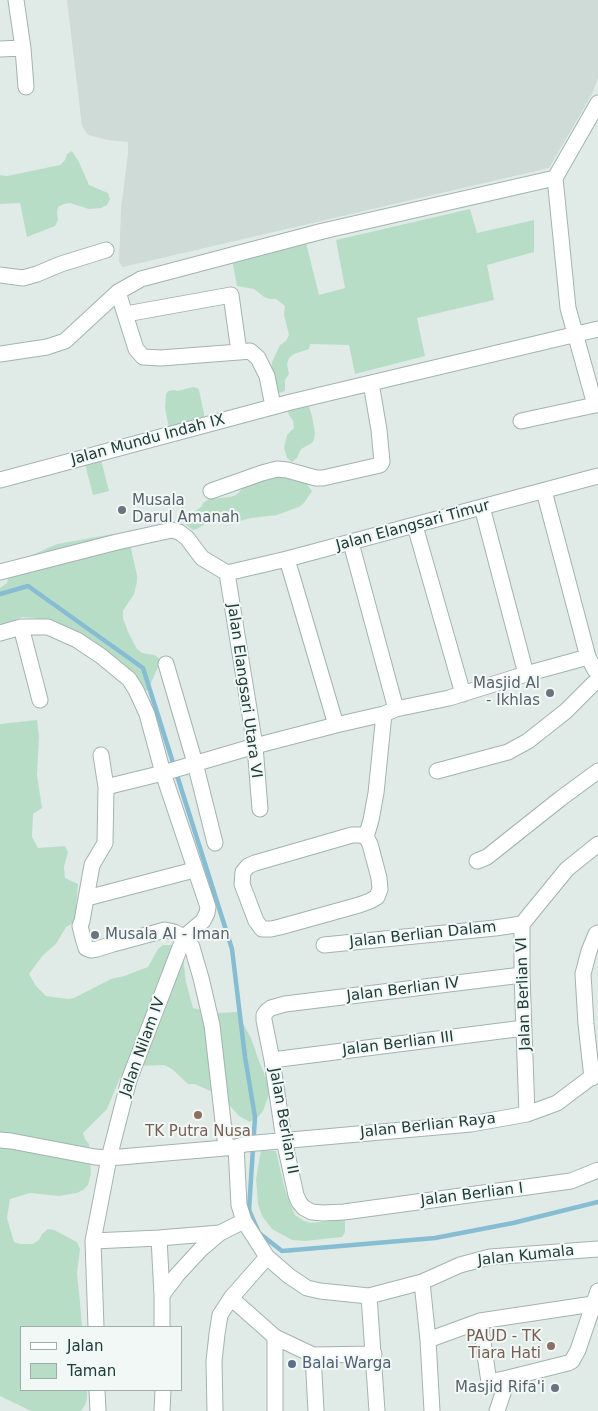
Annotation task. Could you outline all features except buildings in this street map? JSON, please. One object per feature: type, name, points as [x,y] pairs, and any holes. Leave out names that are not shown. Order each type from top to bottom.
[{"type":"street","points":[[16,0],[26,87]]},
{"type":"street","points":[[0,49],[23,48]]},
{"type":"street","points":[[521,421],[597,405],[568,308],[556,178],[598,103]]},
{"type":"street","points":[[0,354],[66,342],[118,292],[141,279],[323,231],[556,178]]},
{"type":"street","points":[[0,275],[23,278],[106,250]]},
{"type":"street","points":[[118,292],[136,349],[143,357],[160,358],[250,351],[258,358],[267,376],[273,406]]},
{"type":"street","points":[[126,314],[231,295],[239,352]]},
{"type":"street","name":"Jalan Mundu Indah IX","points":[[0,480],[296,400],[598,329]]},
{"type":"street","points":[[211,491],[277,469],[323,478],[382,463],[379,430],[371,383]]},
{"type":"street","name":"Jalan Elangsari Timur","points":[[227,573],[351,543],[598,476]]},
{"type":"street","points":[[544,491],[595,675]]},
{"type":"street","points":[[482,507],[526,674]]},
{"type":"street","points":[[415,526],[463,694]]},
{"type":"street","points":[[0,572],[172,530],[179,532],[187,538],[202,558],[227,573]]},
{"type":"street","points":[[351,543],[390,711],[371,820],[366,837],[370,844],[380,889],[377,897],[359,905],[272,929],[262,929],[256,921],[242,884],[243,872],[248,866],[352,835],[366,837]]},
{"type":"street","points":[[287,559],[336,724]]},
{"type":"street","name":"Jalan Elangsari Utara VI","points":[[227,573],[255,746],[260,809]]},
{"type":"street","points":[[0,633],[21,626],[48,627],[76,640],[101,656],[129,679],[216,842]]},
{"type":"street","points":[[21,626],[40,700]]},
{"type":"street","points":[[166,664],[178,768],[194,870],[206,902],[207,912],[203,920],[184,937]]},
{"type":"street","points":[[106,787],[336,724],[449,698],[526,674],[595,675]]},
{"type":"street","points":[[437,771],[508,752],[528,741],[566,711],[595,675]]},
{"type":"street","points":[[100,755],[106,787],[105,843],[92,865],[80,926],[86,948],[97,950],[165,930],[184,937],[192,947],[212,1025],[236,1146],[239,1204],[244,1221],[267,1257],[289,1276],[307,1288],[369,1296],[377,1411]]},
{"type":"street","points":[[477,861],[487,857],[598,771]]},
{"type":"street","name":"Jalan Berlian VI","points":[[527,1114],[522,924],[567,869],[598,844]]},
{"type":"street","points":[[87,898],[194,870]]},
{"type":"street","name":"Jalan Berlian Dalam","points":[[324,945],[522,924]]},
{"type":"street","points":[[595,1075],[586,1024],[583,974],[594,955],[596,934],[598,932]]},
{"type":"street","name":"Jalan Nilam IV","points":[[96,1326],[93,1240],[108,1158],[129,1080],[184,937]]},
{"type":"street","name":"Jalan Berlian IV","points":[[285,1004],[522,976]]},
{"type":"street","name":"Jalan Berlian II","points":[[285,1004],[271,1008],[264,1015],[272,1060],[278,1141],[296,1194],[304,1208],[312,1212],[344,1212]]},
{"type":"street","name":"Jalan Berlian III","points":[[272,1060],[524,1028]]},
{"type":"street","name":"Jalan Berlian Raya","points":[[0,1140],[108,1158],[472,1124],[527,1114],[557,1103],[595,1075]]},
{"type":"street","name":"Jalan Berlian I","points":[[344,1212],[571,1181],[598,1170]]},
{"type":"street","points":[[162,1295],[200,1249],[220,1233],[244,1221]]},
{"type":"street","points":[[93,1240],[159,1238],[220,1233]]},
{"type":"street","points":[[159,1238],[162,1326]]},
{"type":"street","name":"Jalan Kumala","points":[[369,1296],[422,1282],[460,1265],[490,1257],[598,1249]]},
{"type":"street","points":[[215,1411],[214,1361],[220,1315],[231,1298],[267,1257]]},
{"type":"street","points":[[422,1282],[432,1411]]},
{"type":"street","points":[[231,1298],[275,1337],[313,1356],[374,1354]]},
{"type":"street","points":[[428,1340],[480,1321],[596,1298]]},
{"type":"street","points":[[489,1382],[572,1361],[578,1350],[596,1298]]},
{"type":"street","points":[[480,1321],[489,1382],[496,1411]]},
{"type":"street","points":[[275,1337],[275,1411]]},
{"type":"street","points":[[313,1356],[316,1411]]},
{"type":"street","points":[[496,1411],[508,1378]]},
{"type":"street","points":[[98,1391],[98,1411]]},
{"type":"street","points":[[162,1411],[163,1391]]},
{"type":"shaded area","points":[[67,0],[598,0],[598,78],[592,94],[549,168],[123,267],[119,262],[121,209],[128,142],[88,135],[82,126]]},
{"type":"green space","points":[[72,151],[89,185],[108,193],[110,199],[107,205],[101,208],[89,209],[70,203],[64,204],[58,207],[58,220],[55,226],[27,237],[20,203],[0,204],[0,175],[7,176],[60,165],[65,160],[67,154]]},
{"type":"green space","points":[[470,209],[477,233],[534,220],[534,252],[487,265],[494,300],[417,318],[425,356],[355,374],[349,345],[310,344],[309,349],[294,354],[289,358],[287,364],[289,374],[285,380],[285,390],[277,393],[271,372],[272,362],[280,345],[286,341],[289,335],[284,315],[285,306],[276,299],[264,297],[254,289],[237,286],[232,260],[306,243],[319,295],[345,288],[336,240]]},
{"type":"green space","points":[[193,387],[199,390],[204,419],[169,428],[165,408],[166,394],[168,391]]},
{"type":"green space","points":[[306,405],[309,407],[312,416],[315,433],[314,440],[301,449],[297,458],[292,462],[287,458],[284,448],[287,435],[294,428],[287,408]]},
{"type":"green space","points":[[101,460],[109,491],[93,495],[85,464]]},
{"type":"green space","points":[[284,475],[304,480],[312,491],[299,507],[277,515],[251,518],[232,523],[208,522],[193,530],[185,524],[186,518],[210,499],[230,497],[236,495],[245,486],[271,477]]},
{"type":"green space","points":[[113,534],[120,536],[130,544],[137,575],[134,594],[123,611],[123,618],[128,632],[137,649],[142,653],[155,655],[161,660],[148,690],[141,691],[35,618],[22,617],[0,625],[0,588],[7,583],[12,564],[57,544]]},
{"type":"green space","points":[[37,720],[39,736],[37,775],[42,808],[33,814],[32,837],[38,848],[65,846],[68,852],[64,867],[65,878],[78,884],[75,922],[66,927],[56,944],[43,955],[29,974],[36,986],[46,996],[74,998],[111,979],[148,967],[158,949],[163,945],[176,945],[183,957],[186,982],[193,1008],[216,1013],[237,1012],[251,1038],[270,1092],[263,1111],[250,1122],[239,1116],[221,1096],[195,1084],[188,1084],[172,1069],[164,1065],[139,1066],[120,1078],[107,1109],[83,1133],[89,1144],[91,1174],[88,1185],[77,1193],[59,1196],[30,1193],[10,1199],[7,1218],[14,1242],[33,1244],[48,1229],[54,1230],[77,1242],[80,1249],[77,1274],[82,1326],[20,1326],[20,1391],[87,1391],[85,1405],[81,1411],[31,1411],[0,1396],[0,724]]},
{"type":"green space","points":[[261,1150],[276,1151],[285,1190],[295,1215],[311,1223],[330,1221],[342,1217],[345,1219],[345,1232],[342,1237],[305,1241],[292,1240],[272,1229],[262,1216],[258,1204],[256,1179]]},
{"type":"waterway","points":[[0,594],[28,586],[143,668],[232,949],[245,1057],[255,1117],[249,1210],[259,1233],[282,1251],[435,1238],[513,1223],[598,1202]]},
{"type":"place","name":"Musala Darul Amanah","points":[[122,510]]},
{"type":"place","name":"Masjid Al - Ikhlas","points":[[550,693]]},
{"type":"place","name":"Musala Al - Iman","points":[[95,935]]},
{"type":"place","name":"TK Putra Nusa","points":[[198,1115]]},
{"type":"place","name":"PAUD - TK Tiara Hati","points":[[551,1346]]},
{"type":"place","name":"Balai Warga","points":[[292,1364]]},
{"type":"place","name":"Masjid Rifa'i","points":[[555,1388]]}]
